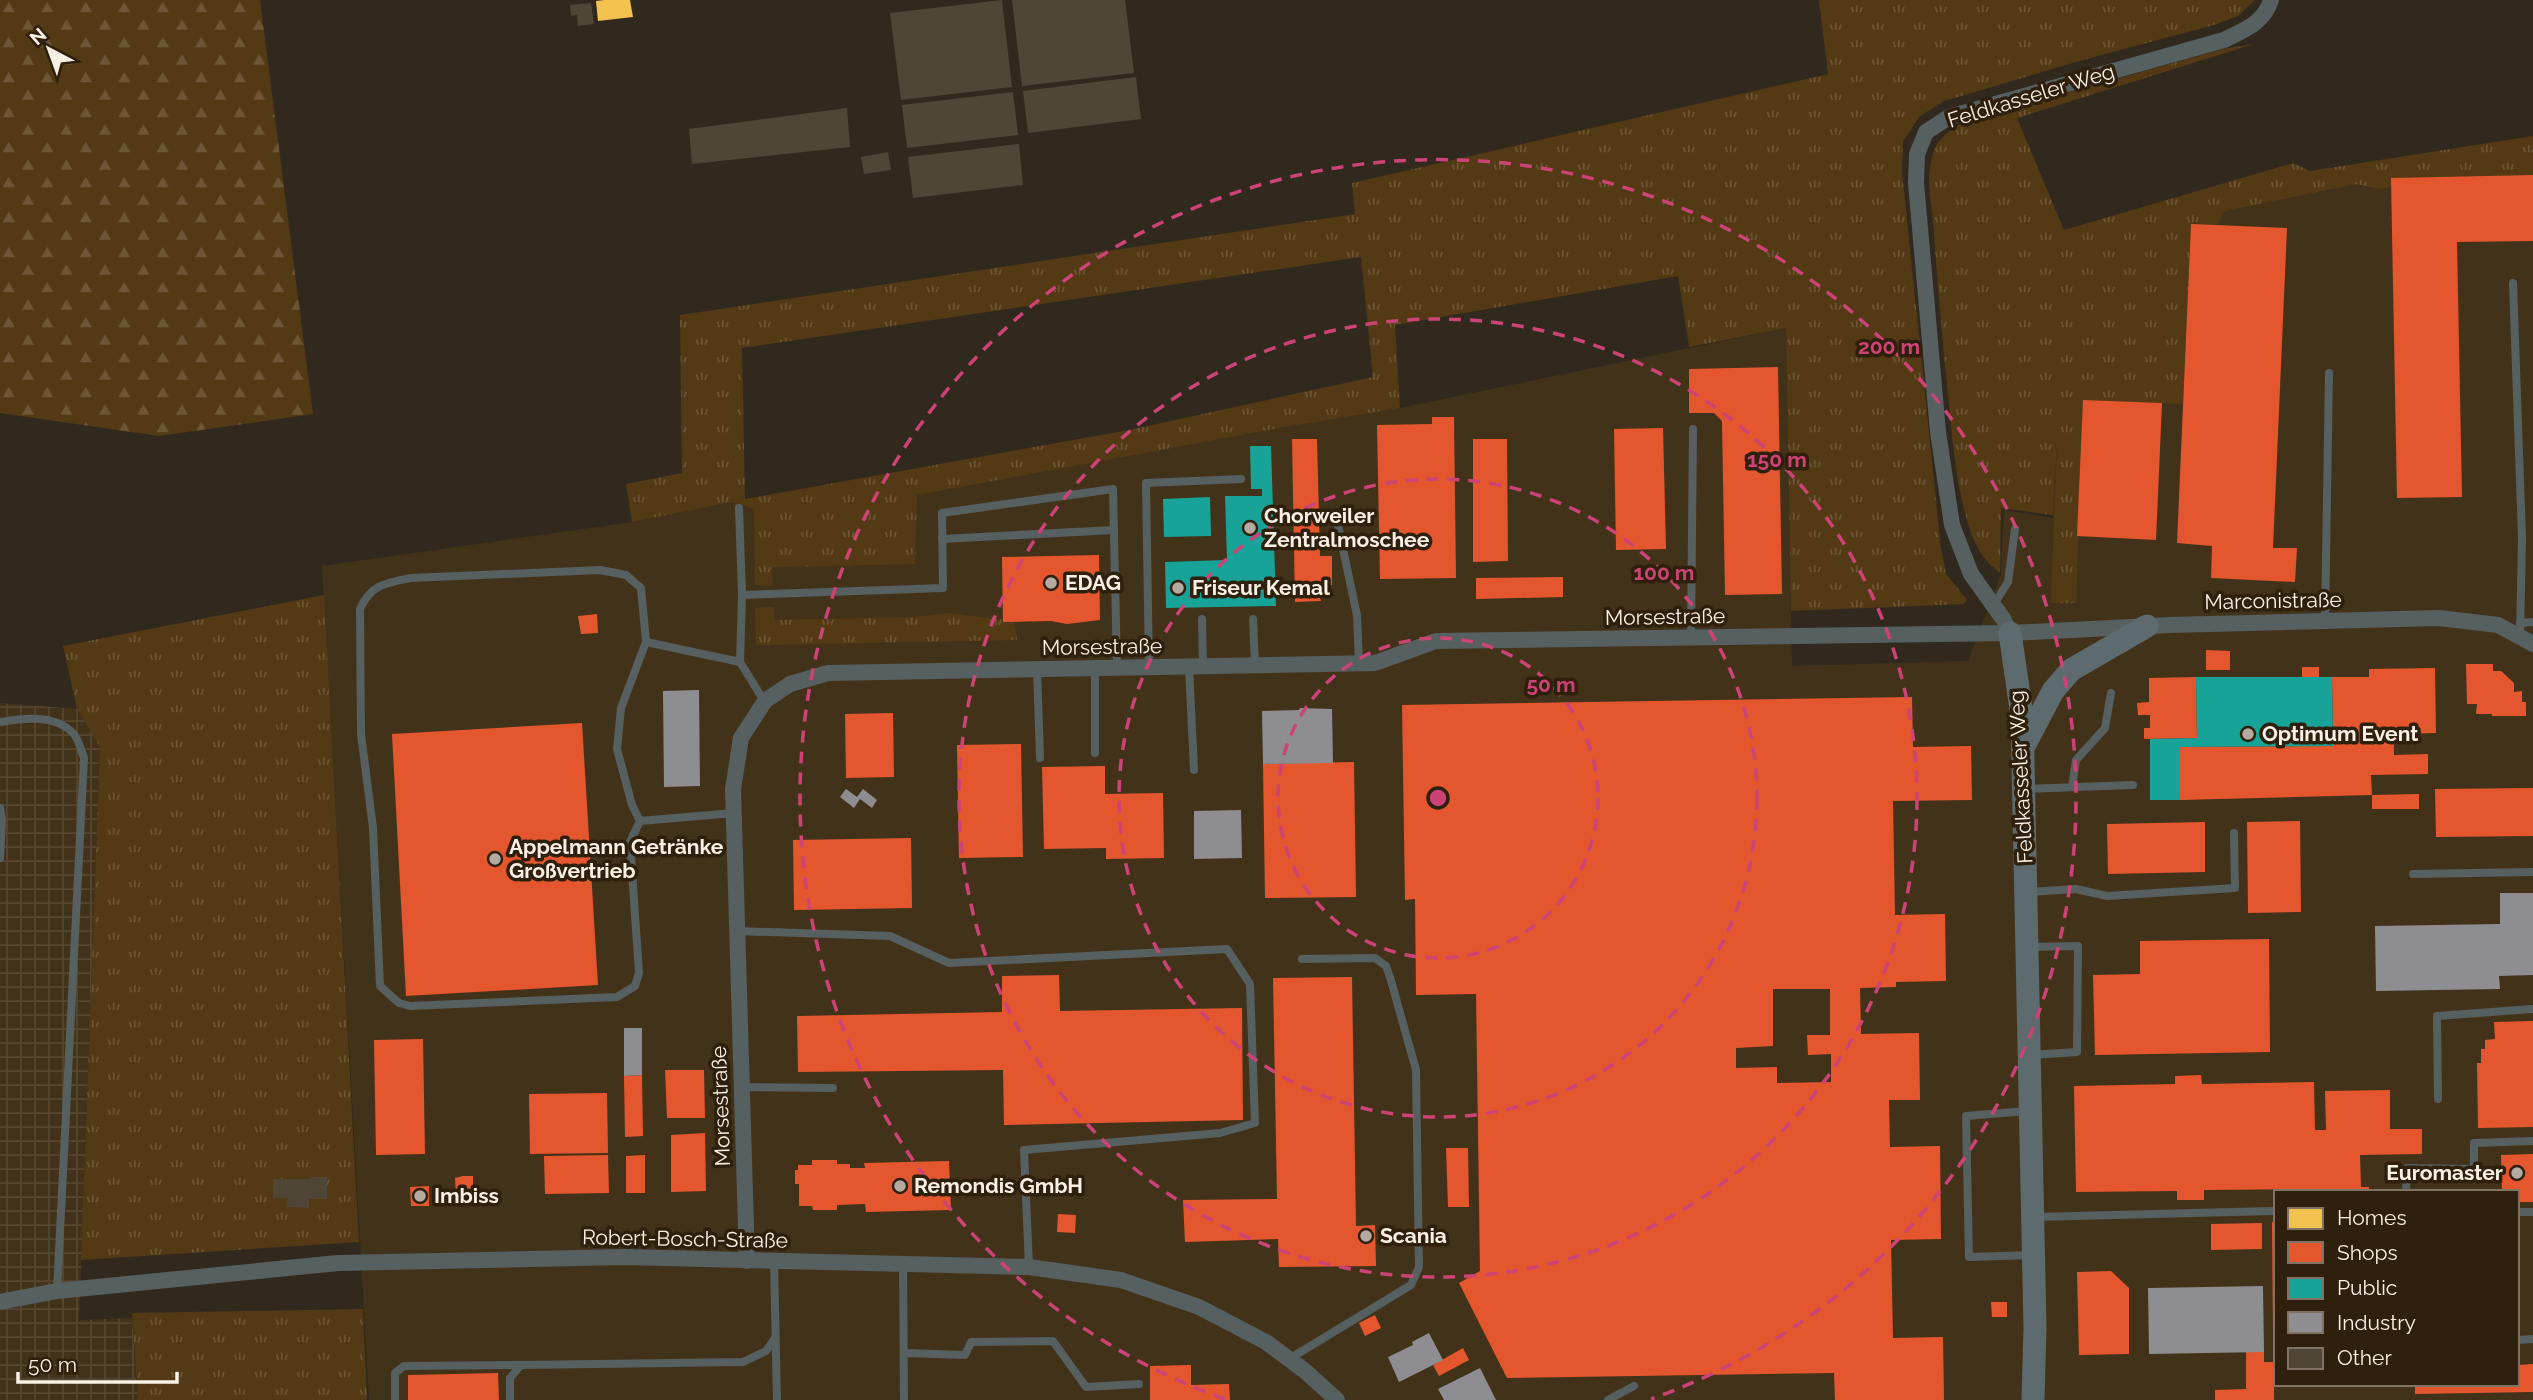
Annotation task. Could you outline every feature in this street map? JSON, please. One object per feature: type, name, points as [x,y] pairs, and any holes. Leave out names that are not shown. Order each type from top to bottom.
[{"type":"street","name":"Feldkasseler Weg","points":[[2033,1400],[2035,1327],[2022,716],[2010,633],[1971,574],[1952,526],[1938,432],[1916,183],[1917,154],[1926,132],[1949,117],[2224,40],[2250,27],[2267,13],[2271,0]]},
{"type":"street","name":"Marconistraße","points":[[2010,633],[2147,626],[2439,618],[2498,625],[2524,635]]},
{"type":"street","points":[[2023,748],[2053,691],[2071,670],[2147,626]]},
{"type":"street","name":"Morsestraße","points":[[747,1261],[733,789],[741,738],[765,701],[790,684],[828,673],[1375,663],[1436,641],[2010,633]]},
{"type":"street","name":"Robert-Bosch-Straße","points":[[0,1302],[57,1291],[338,1263],[625,1257],[1029,1267],[1121,1280],[1199,1307],[1266,1342],[1337,1400]]},
{"type":"lane","points":[[2513,283],[2524,635]]},
{"type":"lane","points":[[2325,621],[2329,373]]},
{"type":"lane","points":[[1691,637],[1693,429]]},
{"type":"lane","points":[[1149,667],[1146,483],[1241,479]]},
{"type":"lane","points":[[742,595],[943,587],[942,513],[1113,489],[1117,668]]},
{"type":"lane","points":[[739,508],[742,595],[740,662],[765,701]]},
{"type":"lane","points":[[1338,526],[1357,615],[1359,664]]},
{"type":"lane","points":[[1993,606],[2008,582],[2015,529]]},
{"type":"lane","points":[[943,539],[1114,530]]},
{"type":"lane","points":[[600,570],[626,575],[641,588],[646,642],[621,708],[617,749],[632,806],[640,821],[631,842],[639,973],[635,986],[617,997],[410,1006],[398,1003],[380,986],[373,828],[362,734],[360,609],[366,594],[384,584],[411,578],[600,570]]},
{"type":"lane","points":[[1194,770],[1196,666],[1202,619]]},
{"type":"lane","points":[[1253,619],[1255,665]]},
{"type":"lane","points":[[2524,635],[2533,622]]},
{"type":"lane","points":[[646,642],[740,662]]},
{"type":"lane","points":[[1095,668],[1095,753]]},
{"type":"lane","points":[[1037,669],[1040,758]]},
{"type":"lane","points":[[2072,787],[2076,760],[2105,728],[2111,694]]},
{"type":"lane","points":[[0,722],[19,719],[53,720],[75,734],[84,758],[57,1291]]},
{"type":"lane","points":[[2024,790],[2133,785]]},
{"type":"lane","points":[[0,808],[0,858]]},
{"type":"lane","points":[[640,821],[734,813]]},
{"type":"lane","points":[[2026,892],[2076,888],[2107,896],[2235,888],[2234,833]]},
{"type":"lane","points":[[2413,874],[2533,872]]},
{"type":"lane","points":[[737,931],[890,936],[949,963],[1227,948],[1250,984],[1255,1123],[1220,1133],[1024,1150],[1029,1267]]},
{"type":"lane","points":[[2027,947],[2078,946],[2077,1052],[2030,1055]]},
{"type":"lane","points":[[1289,1359],[1411,1284],[1419,1267],[1416,1070],[1386,966],[1375,958],[1302,960]]},
{"type":"lane","points":[[2438,1099],[2437,1016],[2533,1009]]},
{"type":"lane","points":[[742,1087],[833,1088]]},
{"type":"lane","points":[[2030,1111],[1966,1116],[1966,1129],[1969,1257],[2033,1255]]},
{"type":"lane","points":[[2406,1190],[2407,1168],[2474,1169],[2474,1143],[2533,1141]]},
{"type":"lane","points":[[2032,1217],[2272,1212]]},
{"type":"lane","points":[[774,1261],[777,1400]]},
{"type":"lane","points":[[903,1264],[904,1400]]},
{"type":"lane","points":[[395,1400],[395,1373],[404,1366],[743,1362],[766,1351],[775,1338]]},
{"type":"lane","points":[[905,1353],[965,1355],[971,1342],[1053,1341],[1086,1387],[1139,1384]]},
{"type":"lane","points":[[510,1400],[510,1378],[521,1364]]},
{"type":"lane","points":[[1608,1400],[1634,1386]]},
{"type":"shaded area","points":[[2533,144],[2533,1400],[369,1400],[322,566],[632,522],[732,502],[754,509],[1400,408],[1786,328],[1792,666],[1968,661],[2001,574],[2004,510],[2053,518],[2064,230]]},
{"type":"shaded area","points":[[0,703],[77,709],[100,746],[79,1320],[132,1318],[138,1400],[0,1400]]},
{"type":"green space","points":[[0,0],[260,0],[313,414],[159,436],[0,413]]},
{"type":"green space","points":[[1819,0],[2255,0],[2238,16],[2214,25],[1944,101],[1920,116],[1903,141],[1902,172],[1941,548],[1946,574],[1967,600],[1963,604],[1791,611],[1786,328],[1689,347],[1678,276],[1395,325],[1400,408],[917,495],[915,564],[773,567],[772,586],[755,585],[754,509],[732,502],[632,522],[626,484],[682,473],[680,315],[1355,214],[1352,183],[1828,74]],"holes":[[[1361,257],[1373,377],[1129,430],[745,499],[742,348]]]},
{"type":"green space","points":[[2254,44],[2017,118],[2064,230],[2293,163],[2310,171],[2533,136],[2533,175],[2392,178],[2392,186],[2381,189],[2356,184],[2225,211],[2217,225],[2191,224],[2183,404],[2083,400],[2076,603],[2051,603],[2057,438],[2053,515],[2001,508],[2000,573],[1978,549],[1966,515],[1954,452],[1929,188],[1935,148],[1943,137],[1964,122],[2223,49]]},
{"type":"green space","points":[[324,595],[359,1242],[81,1260],[100,747],[77,709],[63,646]]},
{"type":"green space","points":[[774,607],[775,620],[914,617],[948,613],[1014,621],[1017,640],[756,645],[755,608]]},
{"type":"green space","points":[[363,1309],[367,1400],[138,1400],[132,1313]]},
{"type":"building: Homes","points":[[630,0],[633,17],[598,21],[596,1]]},
{"type":"building: Shops","points":[[2533,175],[2533,241],[2457,242],[2462,497],[2397,498],[2391,178]]},
{"type":"building: Shops","points":[[2191,224],[2287,228],[2273,548],[2297,548],[2295,582],[2211,578],[2212,546],[2177,543]]},
{"type":"building: Shops","points":[[1778,367],[1782,594],[1725,595],[1722,421],[1714,413],[1689,413],[1689,369]]},
{"type":"building: Shops","points":[[2083,400],[2162,403],[2156,540],[2077,536]]},
{"type":"building: Shops","points":[[1432,417],[1454,417],[1456,578],[1380,579],[1377,425],[1432,424]]},
{"type":"building: Shops","points":[[1663,428],[1666,549],[1616,550],[1614,429]]},
{"type":"building: Shops","points":[[1292,439],[1317,439],[1320,556],[1332,556],[1332,585],[1324,585],[1324,597],[1320,597],[1321,601],[1295,602]]},
{"type":"building: Shops","points":[[1473,439],[1507,439],[1508,561],[1473,562]]},
{"type":"building: Shops","name":"EDAG","points":[[1099,555],[1100,620],[1067,624],[1051,621],[1003,622],[1002,557]]},
{"type":"building: Shops","points":[[1563,577],[1563,597],[1476,599],[1476,578]]},
{"type":"building: Shops","points":[[597,614],[598,633],[581,634],[578,616]]},
{"type":"building: Shops","points":[[2206,650],[2230,651],[2230,670],[2206,670]]},
{"type":"building: Shops","points":[[2466,664],[2493,664],[2493,671],[2501,671],[2514,683],[2514,692],[2522,691],[2522,702],[2526,702],[2526,716],[2476,714],[2477,704],[2467,704]]},
{"type":"building: Shops","points":[[2302,667],[2319,667],[2319,677],[2302,677]]},
{"type":"building: Shops","points":[[2435,668],[2436,733],[2394,734],[2394,755],[2428,754],[2428,774],[2371,775],[2372,795],[2180,800],[2180,747],[2333,746],[2332,677],[2369,677],[2369,669]]},
{"type":"building: Shops","points":[[2196,677],[2197,738],[2144,739],[2144,728],[2150,728],[2150,715],[2138,715],[2137,703],[2149,702],[2149,678]]},
{"type":"building: Shops","points":[[1912,697],[1913,747],[1971,746],[1972,800],[1893,801],[1895,915],[1945,914],[1946,981],[1896,982],[1896,987],[1860,988],[1861,1034],[1919,1033],[1920,1100],[1889,1100],[1890,1147],[1940,1146],[1941,1239],[1891,1240],[1893,1338],[1943,1337],[1944,1400],[1835,1400],[1834,1373],[1507,1378],[1459,1283],[1480,1271],[1476,994],[1416,995],[1415,899],[1405,900],[1402,705]],"holes":[[[1773,989],[1830,989],[1830,1035],[1807,1035],[1808,1055],[1831,1054],[1831,1082],[1777,1083],[1777,1067],[1736,1068],[1736,1048],[1773,1046]]]},
{"type":"building: Shops","points":[[893,713],[894,777],[846,778],[845,714]]},
{"type":"building: Shops","name":"Appelmann Getränke Großvertrieb","points":[[582,723],[598,985],[406,996],[392,734]]},
{"type":"building: Shops","points":[[1021,744],[1023,857],[959,858],[957,745]]},
{"type":"building: Shops","points":[[1354,762],[1356,897],[1265,898],[1263,764]]},
{"type":"building: Shops","points":[[1105,766],[1105,794],[1163,793],[1164,858],[1106,859],[1106,848],[1044,849],[1042,767]]},
{"type":"building: Shops","points":[[2533,788],[2533,836],[2436,837],[2435,789]]},
{"type":"building: Shops","points":[[2419,794],[2419,809],[2372,809],[2372,795]]},
{"type":"building: Shops","points":[[2300,821],[2301,912],[2248,913],[2247,822]]},
{"type":"building: Shops","points":[[2205,822],[2205,872],[2108,874],[2107,824]]},
{"type":"building: Shops","points":[[911,838],[912,908],[794,910],[793,840]]},
{"type":"building: Shops","points":[[2269,939],[2270,1052],[2095,1055],[2093,975],[2140,974],[2140,941]]},
{"type":"building: Shops","points":[[1059,975],[1060,1011],[1242,1008],[1243,1120],[1004,1125],[1003,1070],[798,1072],[797,1016],[1002,1012],[1002,976]]},
{"type":"building: Shops","points":[[1352,977],[1356,1226],[1375,1225],[1376,1266],[1279,1267],[1278,1239],[1185,1242],[1183,1200],[1277,1199],[1273,978]]},
{"type":"building: Shops","points":[[2533,1021],[2533,1127],[2478,1128],[2477,1063],[2481,1063],[2481,1049],[2485,1049],[2485,1040],[2495,1039],[2494,1022]]},
{"type":"building: Shops","points":[[423,1039],[425,1154],[376,1155],[374,1040]]},
{"type":"building: Shops","points":[[665,1070],[704,1070],[705,1118],[667,1118]]},
{"type":"building: Shops","points":[[642,1075],[643,1136],[625,1137],[624,1076]]},
{"type":"building: Shops","points":[[2201,1075],[2202,1084],[2314,1082],[2315,1130],[2326,1130],[2325,1091],[2390,1090],[2390,1129],[2422,1129],[2422,1154],[2360,1155],[2361,1187],[2369,1187],[2369,1190],[2204,1190],[2204,1200],[2177,1200],[2177,1191],[2076,1192],[2074,1086],[2175,1084],[2175,1076]]},
{"type":"building: Shops","points":[[607,1093],[608,1153],[530,1154],[529,1094]]},
{"type":"building: Shops","points":[[705,1133],[706,1191],[671,1192],[671,1135]]},
{"type":"building: Shops","points":[[1446,1148],[1468,1148],[1469,1207],[1448,1207]]},
{"type":"building: Shops","name":"Euromaster","points":[[2533,1154],[2533,1202],[2519,1202],[2519,1190],[2502,1190],[2501,1155]]},
{"type":"building: Shops","points":[[608,1155],[609,1193],[545,1194],[544,1156]]},
{"type":"building: Shops","points":[[645,1155],[645,1193],[626,1193],[626,1156]]},
{"type":"building: Shops","name":"Remondis GmbH","points":[[812,1160],[837,1160],[837,1164],[850,1164],[850,1168],[865,1168],[864,1163],[949,1161],[951,1210],[866,1212],[865,1204],[837,1205],[837,1210],[813,1210],[812,1206],[799,1206],[799,1184],[795,1184],[795,1170],[798,1170],[798,1165],[812,1165]]},
{"type":"building: Shops","points":[[473,1176],[473,1195],[456,1196],[455,1178]]},
{"type":"building: Shops","name":"Imbiss","points":[[429,1186],[429,1206],[411,1206],[410,1187]]},
{"type":"building: Shops","points":[[1058,1214],[1076,1215],[1075,1233],[1057,1232]]},
{"type":"building: Shops","points":[[2272,1222],[2274,1222],[2274,1332]]},
{"type":"building: Shops","points":[[2262,1223],[2262,1249],[2211,1250],[2211,1224]]},
{"type":"building: Shops","points":[[2111,1271],[2129,1288],[2129,1354],[2079,1355],[2077,1272]]},
{"type":"building: Shops","points":[[1991,1302],[2007,1302],[2007,1317],[1992,1317]]},
{"type":"building: Shops","points":[[1375,1315],[1381,1328],[1365,1336],[1359,1323]]},
{"type":"building: Shops","points":[[1463,1348],[1469,1360],[1439,1376],[1433,1365]]},
{"type":"building: Shops","points":[[2246,1352],[2264,1352],[2264,1362],[2274,1362],[2274,1400],[2215,1400],[2215,1390],[2246,1389]]},
{"type":"building: Shops","points":[[2533,1364],[2533,1392],[2415,1394],[2415,1386],[2519,1386],[2519,1365]]},
{"type":"building: Shops","points":[[1191,1365],[1191,1385],[1229,1384],[1230,1400],[1150,1400],[1150,1366]]},
{"type":"building: Shops","points":[[498,1373],[499,1400],[408,1400],[408,1375]]},
{"type":"building: Public","name":"Chorweiler Zentralmoschee","points":[[1250,446],[1271,446],[1276,606],[1166,608],[1165,562],[1227,560],[1225,496],[1262,496],[1262,489],[1251,489]]},
{"type":"building: Public","points":[[1210,497],[1211,536],[1164,537],[1163,499]]},
{"type":"building: Public","points":[[2196,677],[2332,677],[2333,746],[2180,747],[2180,800],[2150,800],[2150,739],[2197,738]]},
{"type":"building: Industry","points":[[699,690],[700,786],[664,787],[663,691]]},
{"type":"building: Industry","points":[[1332,709],[1333,763],[1263,764],[1262,711]]},
{"type":"building: Industry","points":[[846,789],[857,797],[863,789],[877,800],[872,808],[860,799],[854,808],[840,797]]},
{"type":"building: Industry","points":[[1241,810],[1242,858],[1194,859],[1194,811]]},
{"type":"building: Industry","points":[[2500,893],[2533,893],[2533,975],[2499,976],[2500,989],[2376,991],[2375,926],[2500,924]]},
{"type":"building: Industry","points":[[624,1028],[642,1028],[642,1075],[624,1076]]},
{"type":"building: Industry","points":[[2263,1286],[2264,1352],[2149,1354],[2148,1288]]},
{"type":"building: Industry","points":[[1429,1333],[1443,1360],[1399,1382],[1388,1357],[1413,1345],[1412,1342]]},
{"type":"building: Industry","points":[[1480,1368],[1496,1400],[1444,1400],[1438,1389]]},
{"type":"building: Other","points":[[1002,0],[1012,87],[901,100],[890,13]]},
{"type":"building: Other","points":[[1012,0],[1125,0],[1134,73],[1022,86]]},
{"type":"building: Other","points":[[591,3],[594,24],[578,26],[577,15],[571,16],[570,5]]},
{"type":"building: Other","points":[[1136,77],[1141,119],[1028,133],[1023,91]]},
{"type":"building: Other","points":[[1013,92],[1018,135],[907,148],[902,105]]},
{"type":"building: Other","points":[[847,108],[850,147],[692,164],[689,129]]},
{"type":"building: Other","points":[[1019,144],[1023,185],[913,198],[908,157]]},
{"type":"building: Other","points":[[888,152],[891,170],[864,174],[861,157]]},
{"type":"building: Other","points":[[327,1177],[327,1199],[309,1199],[309,1208],[287,1207],[288,1198],[273,1198],[273,1179]]},
{"type":"place","name":"Chorweiler Zentralmoschee","points":[[1250,528]]},
{"type":"place","name":"EDAG","points":[[1051,583]]},
{"type":"place","name":"Friseur Kemal","points":[[1178,588]]},
{"type":"place","name":"Optimum Event","points":[[2248,734]]},
{"type":"place","name":"Appelmann Getränke Großvertrieb","points":[[495,859]]},
{"type":"place","name":"Euromaster","points":[[2517,1173]]},
{"type":"place","name":"Remondis GmbH","points":[[900,1186]]},
{"type":"place","name":"Imbiss","points":[[420,1196]]},
{"type":"place","name":"Scania","points":[[1366,1236]]}]
